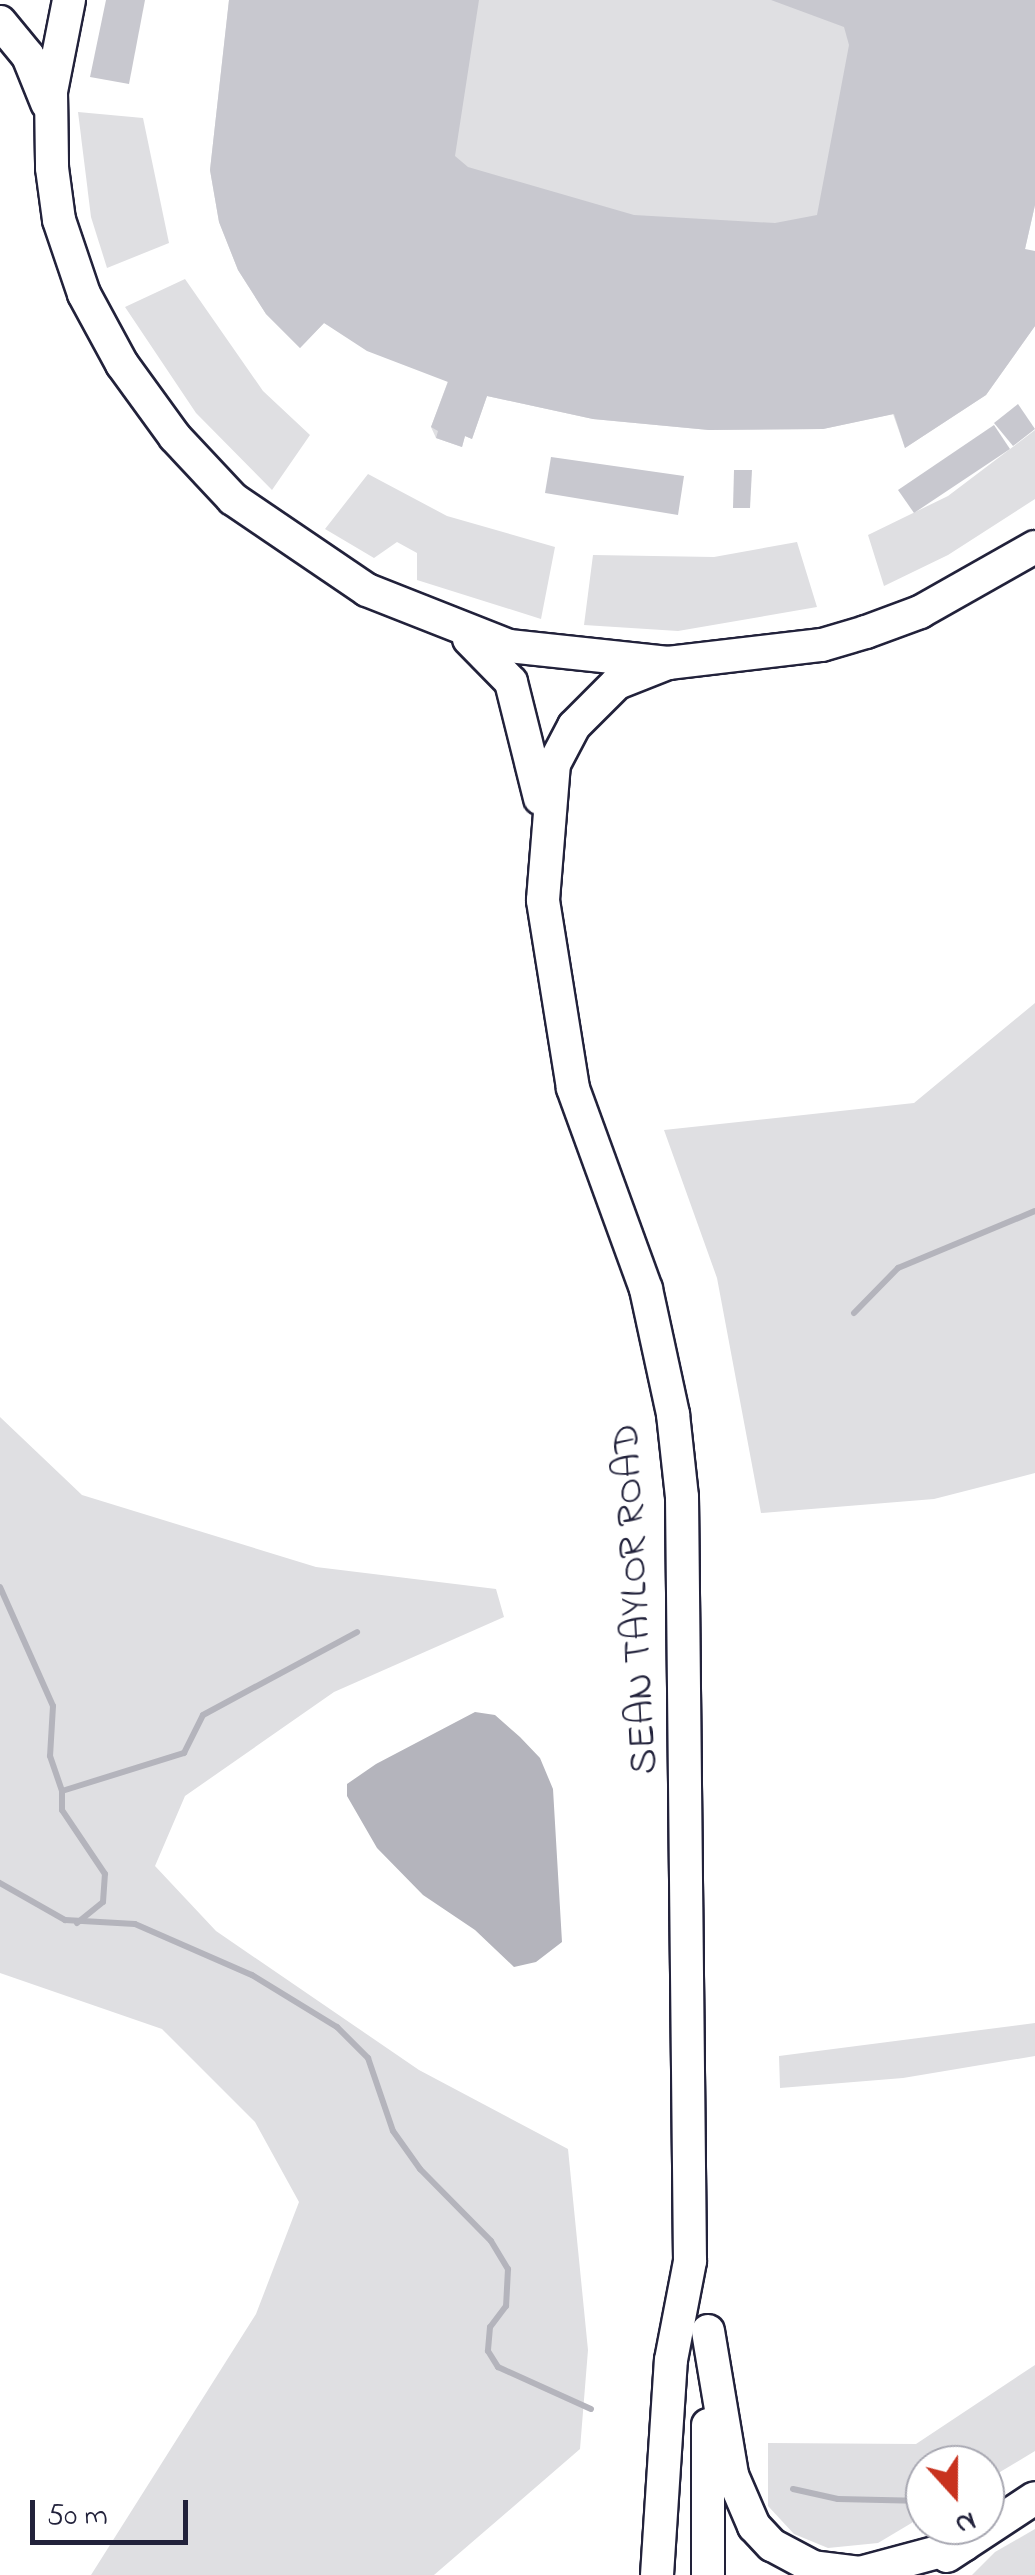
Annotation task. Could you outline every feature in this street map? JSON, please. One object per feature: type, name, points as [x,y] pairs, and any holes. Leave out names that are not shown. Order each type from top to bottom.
[{"type":"main road","points":[[69,0],[51,114],[59,220],[84,294],[122,364],[174,438],[233,498],[291,543],[368,590],[449,626],[564,656],[668,663],[822,644],[866,632],[920,612],[1035,547]]},
{"type":"main road","points":[[0,22],[28,56],[51,114]]},
{"type":"main road","name":"SEAN TAYLOR ROAD","points":[[449,626],[495,659],[511,682],[532,748],[546,832]]},
{"type":"main road","name":"SEAN TAYLOR ROAD","points":[[657,2575],[672,2360],[690,2260],[682,1497],[673,1414],[646,1289],[600,1174],[558,1018],[543,900],[554,764],[574,726],[617,683],[668,663]]},
{"type":"main road","name":"SEAN TAYLOR ROAD","points":[[690,2260],[708,2331],[708,2575]]},
{"type":"main road","points":[[708,2331],[732,2475],[754,2526],[772,2545],[813,2567],[860,2573],[964,2545]]},
{"type":"main road","points":[[1005,2518],[1035,2498]]},
{"type":"main road","points":[[918,2575],[964,2545]]},
{"type":"shaded area","points":[[229,0],[1035,0],[1035,205],[1025,249],[1035,326],[986,395],[905,448],[893,414],[823,429],[709,430],[593,419],[487,396],[472,439],[465,436],[462,447],[436,438],[431,427],[448,381],[324,323],[300,348],[266,314],[238,270],[219,222],[210,170]]},
{"type":"shaded area","points":[[78,112],[143,118],[169,243],[107,268],[91,217]]},
{"type":"shaded area","points":[[185,279],[263,391],[310,435],[272,490],[196,413],[125,307]]},
{"type":"shaded area","points":[[1035,430],[1035,499],[948,555],[884,586],[868,535],[948,496]]},
{"type":"shaded area","points":[[368,474],[447,516],[555,547],[541,619],[417,580],[417,553],[397,542],[374,558],[325,529]]},
{"type":"shaded area","points":[[797,542],[817,607],[678,631],[584,625],[593,555],[714,557]]},
{"type":"shaded area","points":[[1035,1003],[1035,1473],[934,1499],[761,1513],[717,1278],[664,1130],[914,1103]]},
{"type":"shaded area","points":[[0,1417],[82,1495],[316,1567],[496,1589],[504,1617],[334,1692],[185,1796],[155,1866],[216,1931],[419,2070],[568,2149],[588,2350],[580,2449],[434,2575],[91,2575],[256,2314],[299,2202],[255,2122],[162,2029],[0,1973]]},
{"type":"shaded area","points":[[475,1712],[495,1715],[520,1737],[540,1758],[553,1789],[562,1942],[536,1962],[514,1967],[475,1930],[423,1895],[377,1848],[347,1796],[347,1784],[376,1764]]},
{"type":"shaded area","points":[[1035,2023],[1035,2056],[903,2078],[780,2088],[779,2056]]},
{"type":"shaded area","points":[[1035,2365],[1035,2451],[1005,2469],[1005,2445],[905,2445],[905,2527],[878,2543],[828,2548],[794,2534],[768,2506],[768,2443],[916,2444]]},
{"type":"shaded area","points":[[1035,2529],[1035,2575],[972,2575],[995,2552]]},
{"type":"building","points":[[106,0],[145,0],[129,84],[90,77]]},
{"type":"building","points":[[229,0],[479,0],[455,156],[468,167],[634,215],[775,223],[817,215],[849,45],[844,27],[771,0],[1035,0],[1035,205],[1025,249],[1035,251],[1035,326],[986,395],[905,448],[894,414],[823,429],[709,430],[593,419],[487,396],[472,439],[465,436],[462,447],[436,438],[438,431],[431,427],[448,382],[367,351],[324,323],[300,348],[266,314],[238,270],[219,222],[210,170]]},
{"type":"building","points":[[1018,404],[1035,429],[1013,446],[994,423]]},
{"type":"building","points":[[994,425],[1010,449],[914,513],[898,490]]},
{"type":"building","points":[[551,457],[684,476],[678,515],[545,493]]},
{"type":"building","points":[[734,470],[752,470],[750,508],[733,508]]},
{"type":"waterway","points":[[854,1313],[898,1268],[1035,1211]]},
{"type":"waterway","points":[[0,1587],[53,1706],[50,1756],[62,1791]]},
{"type":"waterway","points":[[77,1923],[103,1902],[105,1874],[62,1810],[62,1791],[184,1753],[203,1715],[357,1632]]},
{"type":"waterway","points":[[0,1883],[65,1920],[135,1924],[252,1975],[337,2027],[368,2058],[393,2131],[420,2169],[491,2241],[508,2269],[506,2306],[490,2327],[488,2351],[498,2367],[591,2409]]},
{"type":"waterway","points":[[793,2489],[838,2499],[905,2501]]}]
